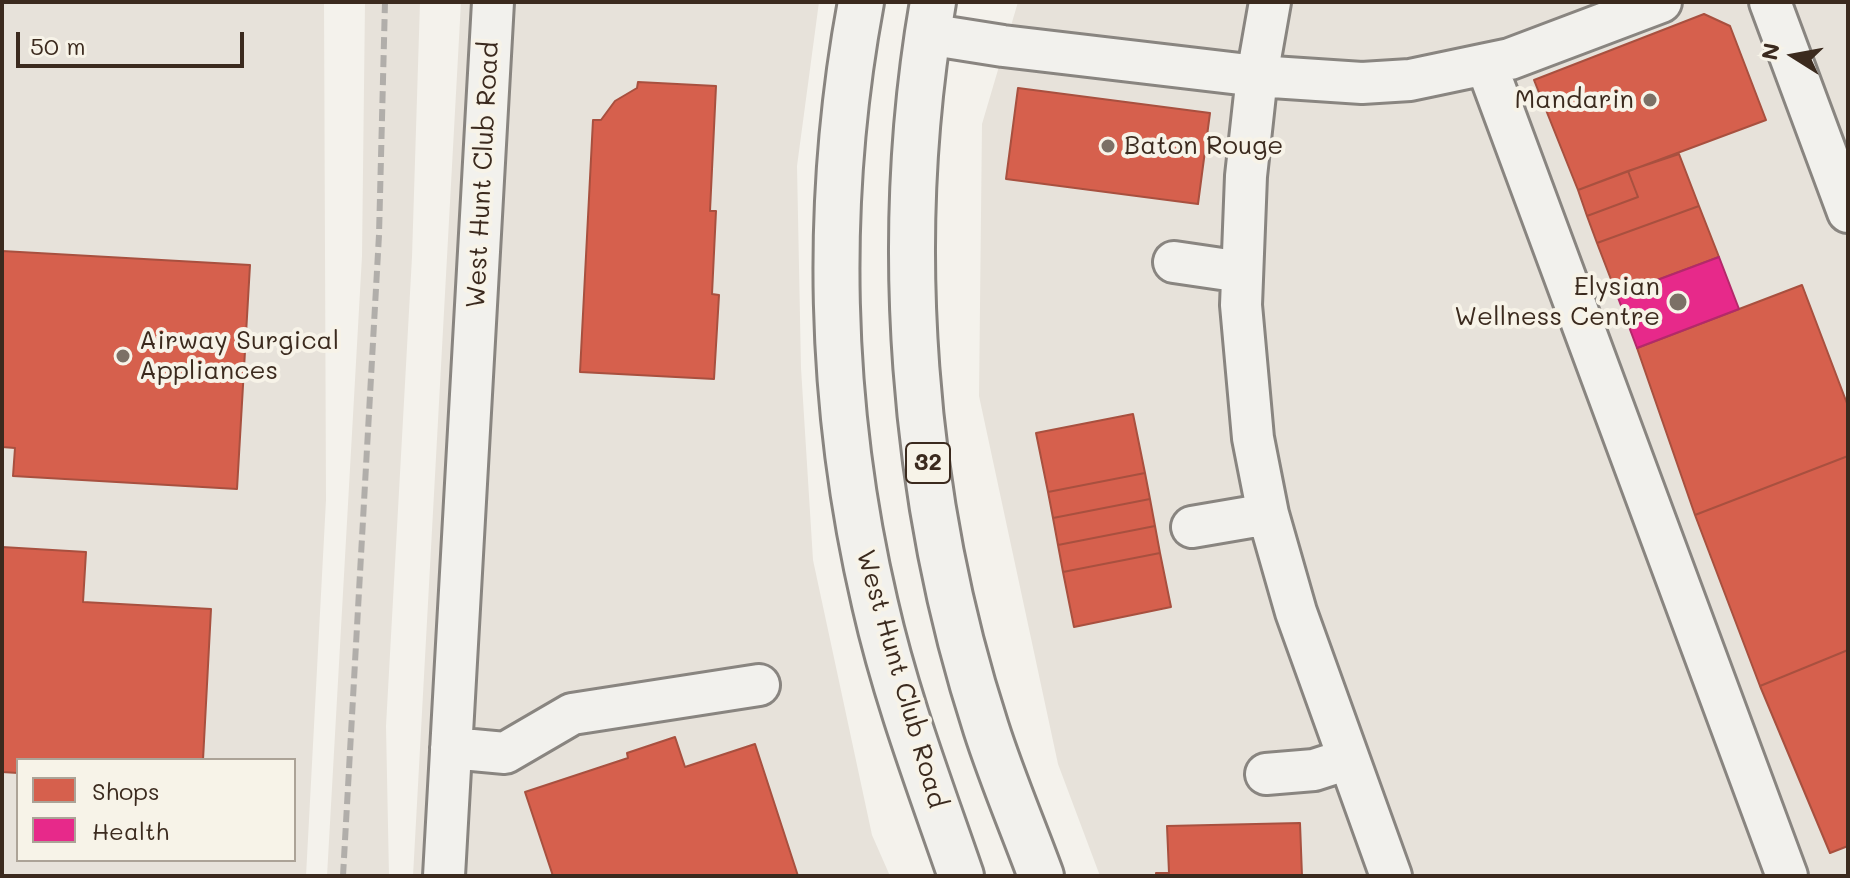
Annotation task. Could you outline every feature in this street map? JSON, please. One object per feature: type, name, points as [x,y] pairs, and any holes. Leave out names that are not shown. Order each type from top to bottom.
[{"type":"main road","name":"West Hunt Club Road","points":[[861,2],[845,108],[838,186],[836,301],[848,456],[854,503],[876,608],[912,732],[961,876]]},
{"type":"main road","name":"32","points":[[930,18],[913,202],[912,307],[925,448],[946,567],[986,728],[1041,876]]},
{"type":"street","name":"West Hunt Club Road","points":[[444,876],[493,2]]},
{"type":"street","points":[[1270,2],[1257,76],[1246,176],[1242,272],[1241,305],[1253,438],[1268,514],[1296,612],[1391,876]]},
{"type":"street","points":[[930,18],[1003,46],[1257,76],[1387,82],[1510,59],[1661,2]]},
{"type":"street","points":[[1770,2],[1848,212]]},
{"type":"street","points":[[1486,64],[1787,876]]},
{"type":"street","points":[[1174,262],[1242,272]]},
{"type":"street","points":[[1192,527],[1268,514]]},
{"type":"street","points":[[451,748],[505,753],[572,714],[759,685]]},
{"type":"street","points":[[1266,774],[1314,770],[1348,759]]},
{"type":"shaded area","points":[[2,2],[324,2],[326,500],[306,876],[2,876]]},
{"type":"shaded area","points":[[365,2],[420,2],[412,257],[386,726],[389,876],[327,876],[362,256]]},
{"type":"shaded area","points":[[461,2],[819,2],[797,166],[801,368],[813,560],[872,835],[890,876],[413,876]]},
{"type":"shaded area","points":[[1018,2],[1848,2],[1848,876],[1100,876],[1058,764],[979,396],[982,124]]},
{"type":"building: Shops","name":"Mandarin","points":[[1704,14],[1730,26],[1766,120],[1578,190],[1534,80]]},
{"type":"building: Shops","points":[[638,82],[716,86],[710,211],[716,211],[712,294],[719,295],[714,379],[580,372],[593,120],[601,120],[615,101],[637,88]]},
{"type":"building: Shops","name":"Baton Rouge","points":[[1018,88],[1210,113],[1198,204],[1006,179]]},
{"type":"building: Shops","points":[[1679,154],[1699,206],[1597,243],[1587,216],[1638,197],[1628,171]]},
{"type":"building: Shops","points":[[1628,171],[1638,197],[1587,216],[1578,190]]},
{"type":"building: Shops","points":[[1699,206],[1719,257],[1617,295],[1597,243]]},
{"type":"building: Shops","name":"Airway Surgical Appliances","points":[[2,251],[250,265],[237,489],[13,476],[15,448],[2,447]]},
{"type":"building: Shops","points":[[1802,285],[1848,406],[1848,456],[1695,515],[1637,348]]},
{"type":"building: Shops","points":[[1133,414],[1145,473],[1048,492],[1036,433]]},
{"type":"building: Shops","points":[[1848,456],[1848,650],[1760,686],[1695,515]]},
{"type":"building: Shops","points":[[1145,473],[1150,499],[1053,518],[1048,492]]},
{"type":"building: Shops","points":[[1150,499],[1155,526],[1058,545],[1053,518]]},
{"type":"building: Shops","points":[[1155,526],[1160,553],[1063,572],[1058,545]]},
{"type":"building: Shops","points":[[2,547],[86,552],[83,602],[211,609],[203,758],[16,758],[16,773],[2,772]]},
{"type":"building: Shops","points":[[1160,553],[1171,607],[1074,627],[1063,572]]},
{"type":"building: Shops","points":[[1848,650],[1848,846],[1830,853],[1760,686]]},
{"type":"building: Shops","points":[[675,737],[685,767],[755,744],[798,876],[553,876],[525,792],[628,758],[627,753]]},
{"type":"building: Shops","points":[[1300,823],[1302,876],[1156,876],[1156,873],[1169,873],[1167,826]]},
{"type":"building: Health","name":"Elysian Wellness Centre","points":[[1719,257],[1739,309],[1637,348],[1617,295]]},
{"type":"railway","points":[[343,876],[379,235],[385,2]]},
{"type":"place","name":"Mandarin","points":[[1650,100]]},
{"type":"place","name":"Baton Rouge","points":[[1108,146]]},
{"type":"place","name":"Elysian Wellness Centre","points":[[1678,302]]},
{"type":"place","name":"Airway Surgical Appliances","points":[[123,356]]}]
